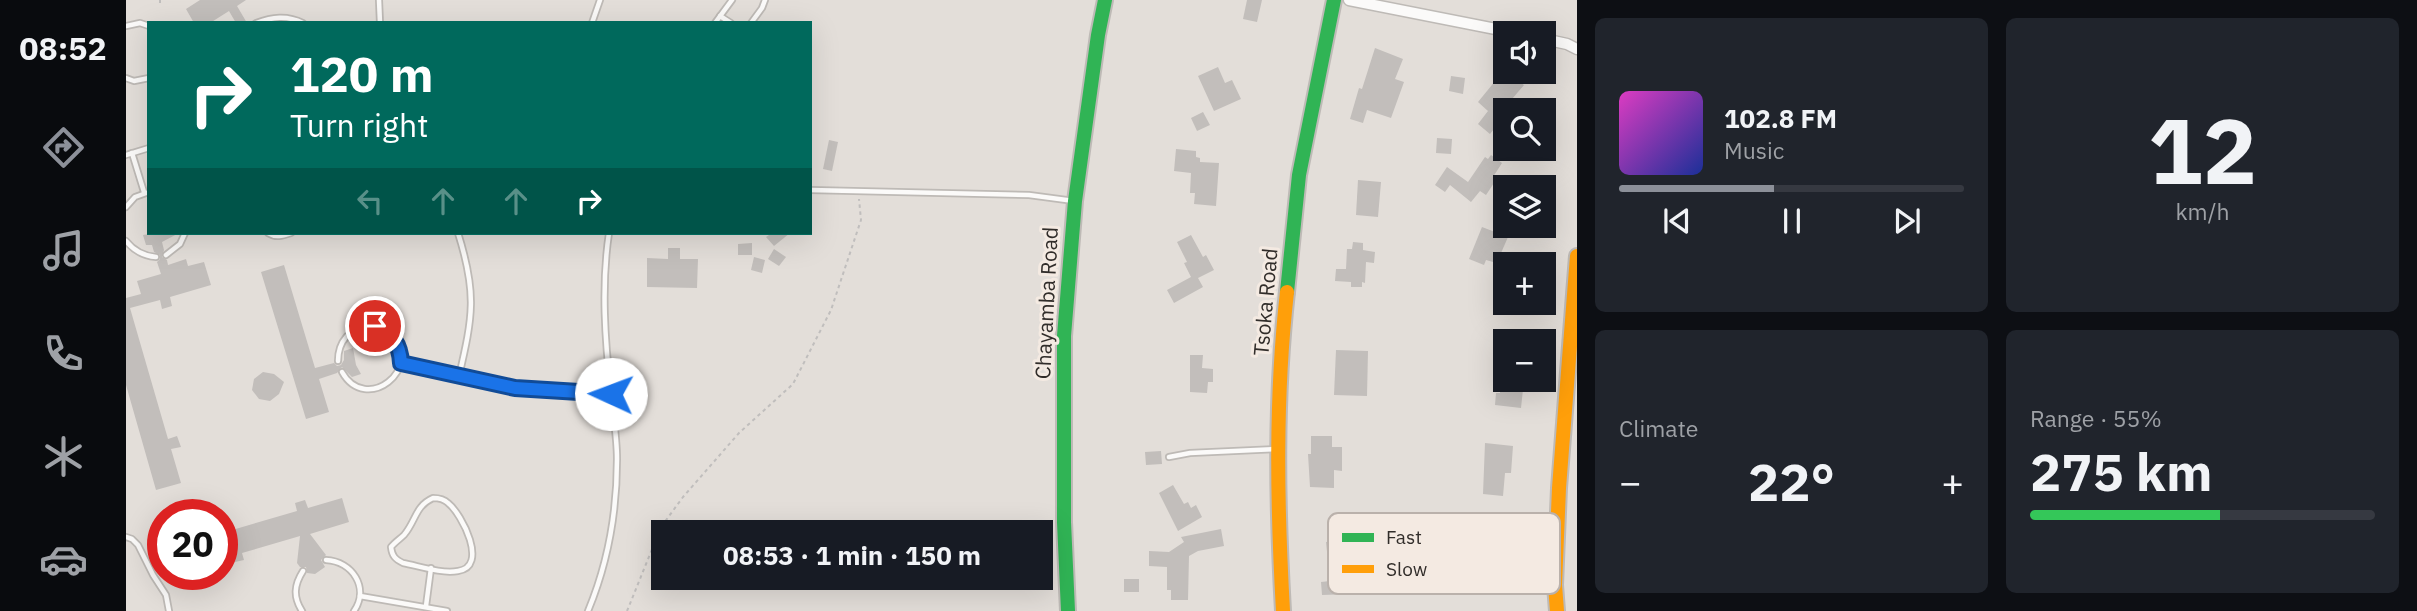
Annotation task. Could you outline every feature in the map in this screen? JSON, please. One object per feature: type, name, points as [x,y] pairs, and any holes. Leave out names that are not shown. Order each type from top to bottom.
[{"type":"street","name":"Chayamba Road","points":[[1068,611],[1064,522],[1064,336],[1074,201],[1105,0]]},
{"type":"street","name":"Tsoka Road","points":[[1283,611],[1277,511],[1277,449],[1283,326],[1299,175],[1334,0]]},
{"type":"street","points":[[1349,0],[1493,28]]},
{"type":"street","points":[[1556,42],[1577,49]]},
{"type":"street","points":[[1558,513],[1577,256]]},
{"type":"lane","points":[[379,0],[380,21]]},
{"type":"lane","points":[[593,21],[600,0]]},
{"type":"lane","points":[[716,21],[732,0]]},
{"type":"lane","points":[[752,21],[765,0]]},
{"type":"lane","points":[[720,16],[728,21]]},
{"type":"lane","points":[[265,21],[282,17],[299,21]]},
{"type":"lane","points":[[126,26],[140,23],[147,25]]},
{"type":"lane","points":[[126,78],[134,81],[147,78]]},
{"type":"lane","points":[[126,207],[135,197],[146,192],[129,154],[147,149]]},
{"type":"lane","points":[[812,190],[1029,195],[1074,201]]},
{"type":"lane","points":[[166,255],[180,244],[184,235]]},
{"type":"lane","points":[[459,235],[468,263],[473,299],[471,325],[459,376]]},
{"type":"lane","points":[[588,611],[610,547],[617,458],[604,292],[609,235]]},
{"type":"lane","points":[[126,241],[143,255],[156,257]]},
{"type":"lane","points":[[338,361],[342,340],[351,331],[363,327],[375,326],[386,331],[395,340],[400,351],[401,363],[396,375],[388,384],[376,389],[364,389],[352,384],[341,372]]},
{"type":"lane","points":[[401,363],[515,388],[611,394]]},
{"type":"lane","points":[[1169,457],[1190,453],[1277,449]]},
{"type":"lane","points":[[433,498],[441,499],[454,510],[474,552],[472,562],[466,569],[456,572],[431,568],[402,564],[395,559],[391,547],[406,533],[417,510],[424,502],[433,498]]},
{"type":"lane","points":[[126,537],[138,545],[166,595],[169,611]]},
{"type":"lane","points":[[326,560],[339,562],[355,575],[360,596],[354,611]]},
{"type":"lane","points":[[426,606],[431,568]]},
{"type":"lane","points":[[302,611],[295,594],[296,583],[303,571]]},
{"type":"lane","points":[[360,596],[447,611]]},
{"type":"path","points":[[628,611],[661,527],[683,496],[740,433],[793,384],[839,289],[861,220],[859,191]]},
{"type":"building","points":[[200,0],[246,0],[237,6],[246,21],[235,21],[229,11],[213,21],[193,21],[186,9]]},
{"type":"building","points":[[1247,0],[1262,0],[1257,22],[1243,19]]},
{"type":"building","points":[[1375,48],[1403,59],[1395,79],[1404,82],[1391,118],[1367,110],[1363,123],[1350,119]]},
{"type":"building","points":[[1218,67],[1225,83],[1232,80],[1241,99],[1214,111],[1198,76]]},
{"type":"building","points":[[1451,76],[1465,78],[1463,94],[1449,91]]},
{"type":"building","points":[[1493,84],[1524,85],[1513,98],[1493,98],[1493,130],[1490,134],[1478,124],[1488,111],[1478,102]]},
{"type":"building","points":[[1203,112],[1210,125],[1197,131],[1191,118]]},
{"type":"building","points":[[1437,138],[1452,139],[1451,154],[1436,153]]},
{"type":"building","points":[[829,140],[838,142],[832,171],[823,169]]},
{"type":"building","points":[[1176,149],[1196,151],[1200,162],[1219,163],[1216,206],[1194,204],[1195,193],[1190,193],[1191,173],[1174,171]]},
{"type":"building","points":[[1491,155],[1493,161],[1502,163],[1493,175],[1493,184],[1486,195],[1480,191],[1471,202],[1450,185],[1445,192],[1435,185],[1447,167],[1468,182],[1485,157],[1488,159]]},
{"type":"building","points":[[1358,180],[1381,182],[1378,217],[1356,215]]},
{"type":"building","points":[[1482,227],[1493,231],[1493,238],[1508,238],[1501,252],[1493,252],[1493,262],[1486,260],[1484,265],[1469,259]]},
{"type":"building","points":[[143,235],[175,235],[162,242],[162,257],[167,260],[168,265],[186,259],[188,266],[204,262],[211,285],[170,297],[172,306],[162,309],[160,300],[130,308],[168,439],[177,436],[181,447],[171,449],[181,483],[156,490],[126,385],[126,298],[141,294],[137,281],[161,274],[157,262],[160,255],[154,252],[152,245],[146,245]]},
{"type":"building","points":[[769,235],[788,235],[774,246],[766,237]]},
{"type":"building","points":[[1191,235],[1214,270],[1198,278],[1203,287],[1174,303],[1167,290],[1191,277],[1177,242]]},
{"type":"building","points":[[1353,242],[1363,243],[1363,250],[1375,252],[1374,263],[1366,262],[1365,283],[1362,282],[1362,287],[1351,287],[1351,282],[1335,281],[1336,269],[1346,269],[1347,249],[1352,249]]},
{"type":"building","points":[[752,243],[752,255],[738,255],[738,244]]},
{"type":"building","points":[[668,248],[680,248],[680,259],[698,259],[697,288],[647,287],[647,258],[668,259]]},
{"type":"building","points":[[774,249],[786,257],[779,266],[768,259]]},
{"type":"building","points":[[754,257],[765,260],[762,273],[751,270]]},
{"type":"building","points":[[284,265],[315,368],[334,363],[341,365],[344,351],[353,348],[356,365],[361,374],[352,377],[342,367],[337,373],[319,379],[329,412],[306,419],[261,272]]},
{"type":"building","points":[[1336,350],[1368,351],[1367,396],[1334,395]]},
{"type":"building","points":[[1190,355],[1203,355],[1202,368],[1213,369],[1213,382],[1208,382],[1207,393],[1190,392]]},
{"type":"building","points":[[263,372],[274,374],[284,382],[279,394],[270,401],[259,399],[252,390],[254,379]]},
{"type":"building","points":[[1523,392],[1521,408],[1495,405],[1496,393]]},
{"type":"building","points":[[1311,436],[1332,436],[1332,447],[1342,447],[1342,471],[1334,470],[1334,488],[1310,487],[1308,454],[1311,454]]},
{"type":"building","points":[[1485,443],[1513,446],[1511,473],[1505,473],[1503,496],[1483,494]]},
{"type":"building","points":[[1161,451],[1162,464],[1146,465],[1145,452]]},
{"type":"building","points":[[1173,485],[1184,504],[1188,502],[1191,508],[1196,505],[1202,517],[1178,531],[1159,493]]},
{"type":"building","points":[[342,498],[349,522],[310,534],[326,555],[321,560],[325,567],[315,574],[307,573],[306,567],[300,567],[297,563],[300,536],[242,553],[244,560],[238,561],[238,528],[297,511],[295,503],[305,500],[308,508]]},
{"type":"building","points":[[1221,529],[1224,546],[1198,551],[1189,556],[1188,600],[1171,600],[1171,590],[1167,590],[1167,567],[1149,566],[1149,551],[1169,552],[1184,542],[1181,537]]},
{"type":"building","points":[[1124,579],[1139,579],[1139,592],[1124,592]]},
{"type":"building","points":[[1328,581],[1328,594],[1351,594],[1322,595],[1321,582]]},
{"type":"traffic: fast","points":[[1068,611],[1064,522],[1064,336],[1075,201],[1105,0]]},
{"type":"traffic: fast","points":[[1287,292],[1299,175],[1334,0]]},
{"type":"traffic: slow","points":[[1558,513],[1577,256]]},
{"type":"traffic: slow","points":[[1283,611],[1278,452],[1280,372],[1287,292]]},
{"type":"traffic: slow","points":[[1556,594],[1557,611]]},
{"type":"route","points":[[375,326],[386,331],[395,340],[401,363],[515,388],[611,394]]}]
